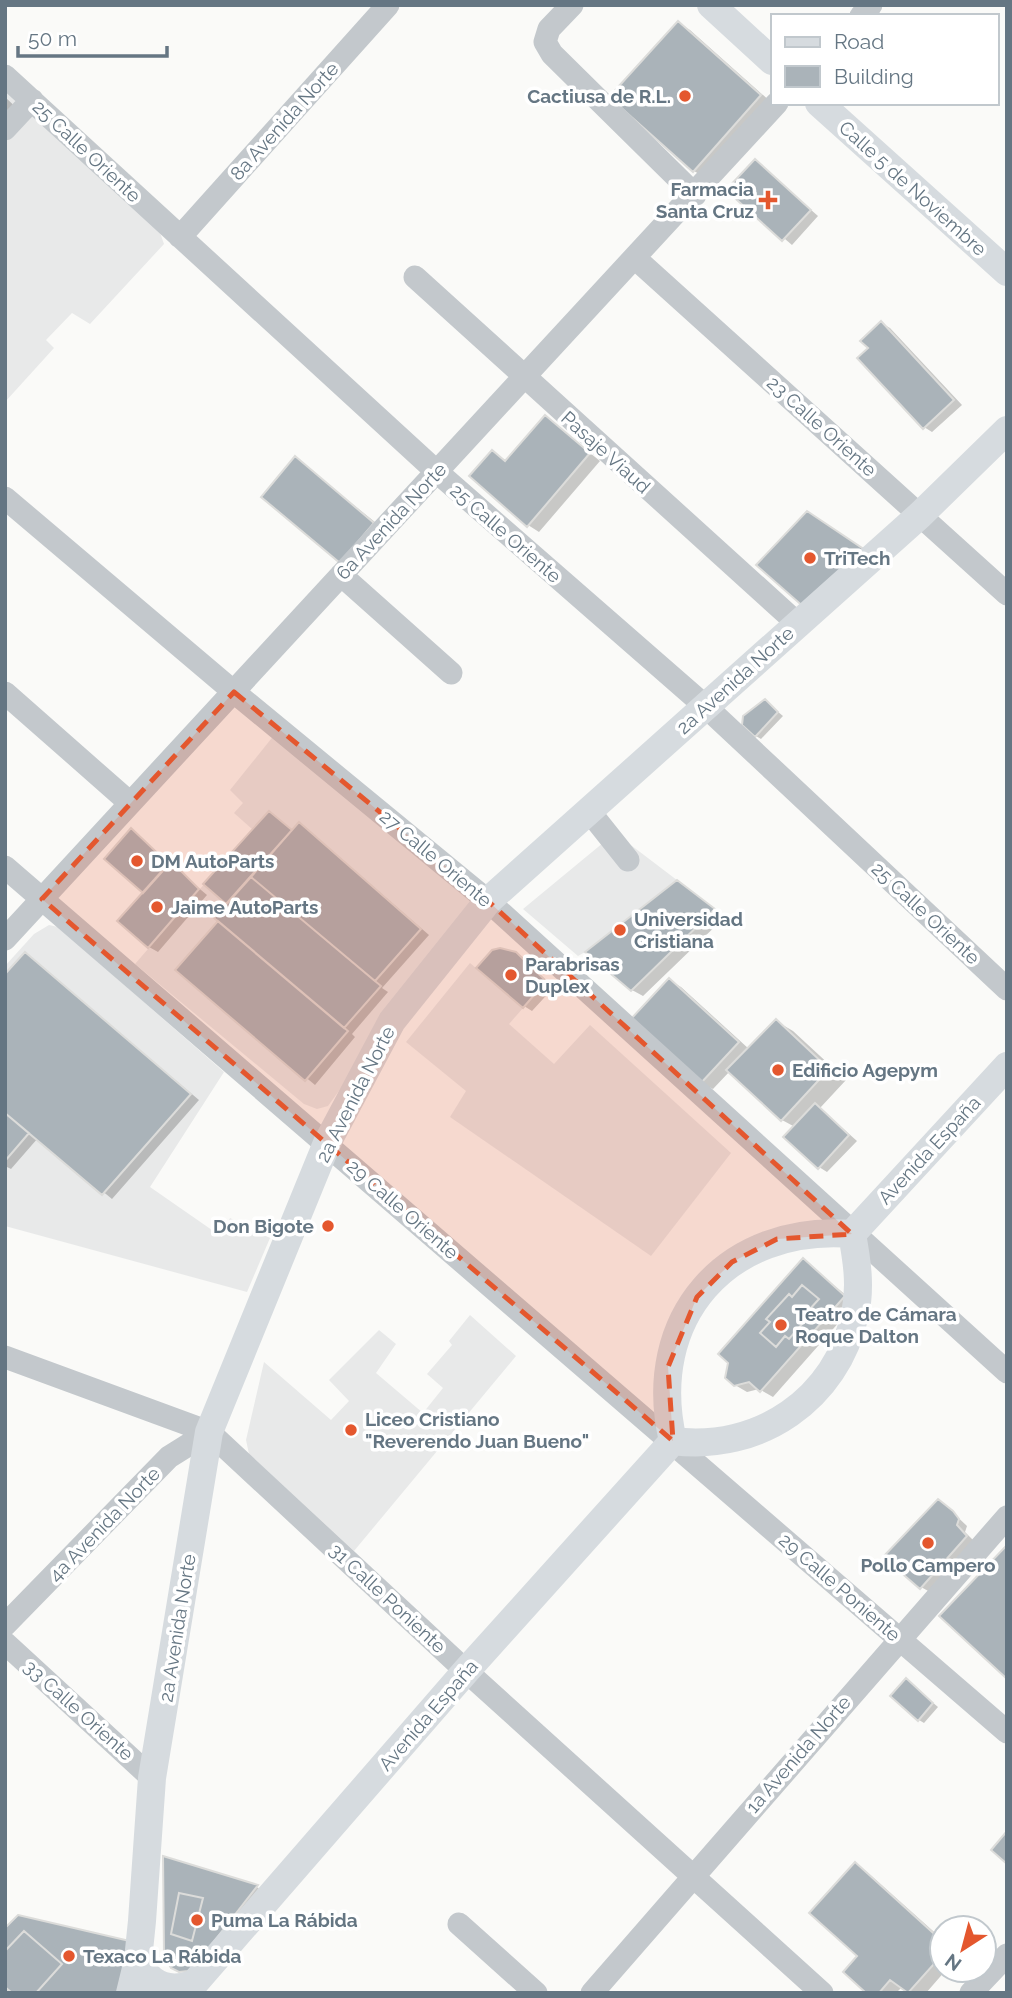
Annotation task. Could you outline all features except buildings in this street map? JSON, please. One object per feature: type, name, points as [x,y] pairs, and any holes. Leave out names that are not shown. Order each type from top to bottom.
[{"type":"main road","points":[[711,5],[771,60]]},
{"type":"main road","name":"Calle 5 de Noviembre","points":[[820,105],[1007,272]]},
{"type":"main road","name":"2a Avenida Norte","points":[[130,1993],[138,1960],[152,1778],[209,1433],[327,1143],[392,1021],[488,901],[920,515],[1007,430]]},
{"type":"main road","name":"Avenida España","points":[[852,1234],[1007,1066]]},
{"type":"main road","points":[[802,1234],[852,1234],[858,1287],[856,1312],[849,1336],[826,1380],[809,1399],[768,1428],[721,1443],[673,1441],[667,1417],[668,1367],[674,1342],[697,1297],[732,1262],[766,1244],[802,1234]]},
{"type":"main road","name":"Avenida España","points":[[189,1988],[466,1671],[673,1441]]},
{"type":"main road","points":[[138,1960],[143,1970],[159,1985],[189,1988]]},
{"type":"street","name":"8a Avenida Norte","points":[[180,237],[388,5]]},
{"type":"street","points":[[572,5],[549,29],[545,42],[552,54],[695,195]]},
{"type":"street","name":"25 Calle Oriente","points":[[5,76],[437,472],[705,706],[1007,989]]},
{"type":"street","points":[[5,130],[32,100]]},
{"type":"street","name":"6a Avenida Norte","points":[[5,939],[636,259],[775,105]]},
{"type":"street","name":"23 Calle Oriente","points":[[636,259],[1007,594]]},
{"type":"street","name":"Pasaje Viaud","points":[[415,277],[797,624]]},
{"type":"street","name":"27 Calle Oriente","points":[[5,498],[234,692],[488,901],[1007,1373]]},
{"type":"street","points":[[341,575],[451,673]]},
{"type":"street","points":[[5,693],[130,803]]},
{"type":"street","points":[[589,811],[628,860]]},
{"type":"street","name":"29 Calle Oriente","points":[[5,867],[673,1441]]},
{"type":"street","name":"31 Calle Poniente","points":[[5,1357],[209,1433],[466,1671],[822,1993]]},
{"type":"street","name":"4a Avenida Norte","points":[[5,1625],[169,1457],[209,1433]]},
{"type":"street","name":"29 Calle Poniente","points":[[673,1441],[1007,1732]]},
{"type":"street","name":"1a Avenida Norte","points":[[592,1993],[1007,1517]]},
{"type":"street","name":"33 Calle Oriente","points":[[5,1643],[152,1778]]},
{"type":"street","points":[[459,1924],[536,1993]]},
{"type":"street","points":[[971,1993],[1005,1960]]},
{"type":"highlighted area","points":[[234,692],[488,901],[852,1234],[777,1239],[732,1262],[697,1297],[668,1367],[673,1441],[42,899]]},
{"type":"shaded area","points":[[5,83],[157,224],[164,244],[90,324],[72,313],[46,340],[54,348],[5,402]]},
{"type":"shaded area","points":[[275,734],[475,902],[328,1106],[317,1109],[304,1104],[135,964],[252,829],[234,813],[243,803],[230,790]]},
{"type":"shaded area","name":"Universidad Cristiana","points":[[615,833],[715,909],[631,991],[585,952],[578,956],[523,909]]},
{"type":"shaded area","points":[[49,925],[58,927],[224,1072],[150,1187],[222,1237],[230,1218],[270,1238],[247,1292],[5,1226],[5,966],[34,934]]},
{"type":"shaded area","points":[[470,963],[523,1008],[509,1024],[554,1064],[590,1025],[731,1153],[651,1256],[450,1117],[466,1091],[406,1042]]},
{"type":"shaded area","name":"Liceo Cristiano \"Reverendo Juan Bueno\"","points":[[470,1315],[516,1356],[354,1551],[249,1454],[246,1440],[264,1362],[331,1420],[349,1401],[329,1380],[379,1330],[396,1344],[376,1373],[423,1413],[443,1388],[427,1374],[452,1345],[449,1341]]},
{"type":"place","name":"Cactiusa de R.L.","points":[[685,96]]},
{"type":"place","name":"Farmacia Santa Cruz","points":[[768,200]]},
{"type":"place","name":"TriTech","points":[[810,558]]},
{"type":"place","name":"DM AutoParts","points":[[137,861]]},
{"type":"place","name":"Jaime AutoParts","points":[[157,907]]},
{"type":"place","name":"Universidad Cristiana","points":[[620,930]]},
{"type":"place","name":"Parabrisas Duplex","points":[[511,975]]},
{"type":"place","name":"Edificio Agepym","points":[[778,1070]]},
{"type":"place","name":"Don Bigote","points":[[328,1226]]},
{"type":"place","name":"Teatro de Cámara Roque Dalton","points":[[781,1325]]},
{"type":"place","name":"Liceo Cristiano \"Reverendo Juan Bueno\"","points":[[351,1430]]},
{"type":"place","name":"Pollo Campero","points":[[928,1543]]},
{"type":"place","name":"Puma La Rábida","points":[[197,1920]]},
{"type":"place","name":"Texaco La Rábida","points":[[69,1956]]}]
